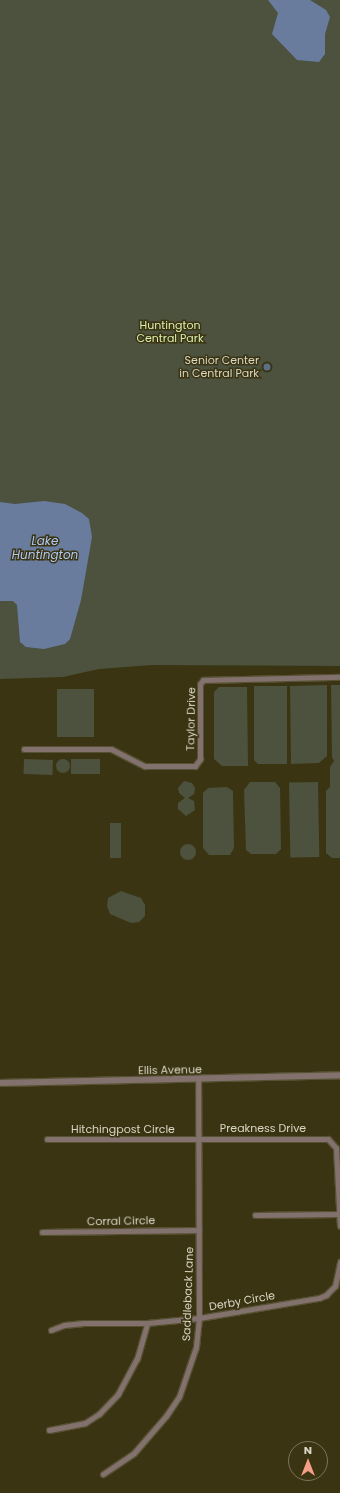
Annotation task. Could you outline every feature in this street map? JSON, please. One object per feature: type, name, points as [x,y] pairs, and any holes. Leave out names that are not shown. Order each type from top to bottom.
[{"type":"street","name":"Taylor Drive","points":[[24,749],[111,749],[145,766],[195,766],[200,759],[200,684],[203,680],[340,677]]},
{"type":"street","name":"Ellis Avenue","points":[[0,1083],[340,1076]]},
{"type":"street","name":"Saddleback Lane","points":[[103,1474],[124,1462],[149,1439],[179,1397],[196,1347],[199,1318],[198,1079]]},
{"type":"street","name":"Preakness Drive","points":[[199,1138],[328,1139],[336,1148],[339,1214]]},
{"type":"street","name":"Hitchingpost Circle","points":[[47,1139],[199,1138]]},
{"type":"street","points":[[255,1215],[339,1214],[340,1226]]},
{"type":"street","name":"Corral Circle","points":[[42,1232],[199,1230]]},
{"type":"street","name":"Derby Circle","points":[[51,1330],[64,1325],[84,1323],[147,1323],[199,1318],[326,1295],[335,1286],[340,1262]]},
{"type":"street","points":[[49,1430],[85,1423],[99,1414],[118,1394],[137,1359],[147,1323]]},
{"type":"green space","name":"Huntington Central Park","points":[[0,0],[340,0],[340,666],[152,665],[99,669],[63,677],[0,679]]},
{"type":"green space","points":[[327,685],[327,756],[319,763],[291,764],[290,686]]},
{"type":"green space","points":[[331,685],[340,685],[340,858],[332,858],[326,853],[326,791],[330,787],[330,767],[334,761],[332,757]]},
{"type":"green space","points":[[254,686],[287,686],[287,764],[258,764],[254,760]]},
{"type":"green space","points":[[219,687],[247,687],[248,766],[222,766],[214,759],[214,692]]},
{"type":"green space","points":[[57,689],[94,689],[94,737],[57,737]]},
{"type":"green space","points":[[24,759],[53,760],[52,775],[23,774]]},
{"type":"green space","points":[[60,759],[66,759],[70,763],[70,769],[66,773],[60,773],[56,769],[56,763]]},
{"type":"green space","points":[[71,759],[100,759],[100,774],[71,774]]},
{"type":"green space","points":[[184,781],[192,783],[195,788],[194,794],[188,798],[194,801],[195,810],[186,816],[178,809],[178,803],[185,798],[179,793],[178,788]]},
{"type":"green space","points":[[250,782],[275,782],[280,788],[281,849],[276,854],[251,854],[246,850],[244,790]]},
{"type":"green space","points":[[318,782],[319,857],[290,857],[289,783]]},
{"type":"green space","points":[[227,787],[233,791],[234,848],[230,855],[209,855],[203,848],[203,793],[208,788]]},
{"type":"green space","points":[[110,823],[121,823],[121,858],[110,858]]},
{"type":"green space","points":[[188,844],[195,849],[196,852],[191,859],[188,860],[181,855],[180,852],[185,845]]},
{"type":"green space","points":[[121,891],[141,898],[145,905],[145,916],[139,922],[131,923],[110,914],[107,906],[108,898]]},
{"type":"water","points":[[268,0],[310,0],[326,10],[330,17],[325,34],[325,54],[319,62],[297,60],[272,34],[278,13]]},
{"type":"water","name":"Lake Huntington","points":[[44,501],[65,504],[82,513],[89,519],[92,537],[81,600],[70,639],[65,644],[44,649],[26,647],[20,642],[17,605],[13,601],[0,601],[0,502],[15,504]]},
{"type":"place","name":"Senior Center in Central Park","points":[[267,367]]}]
